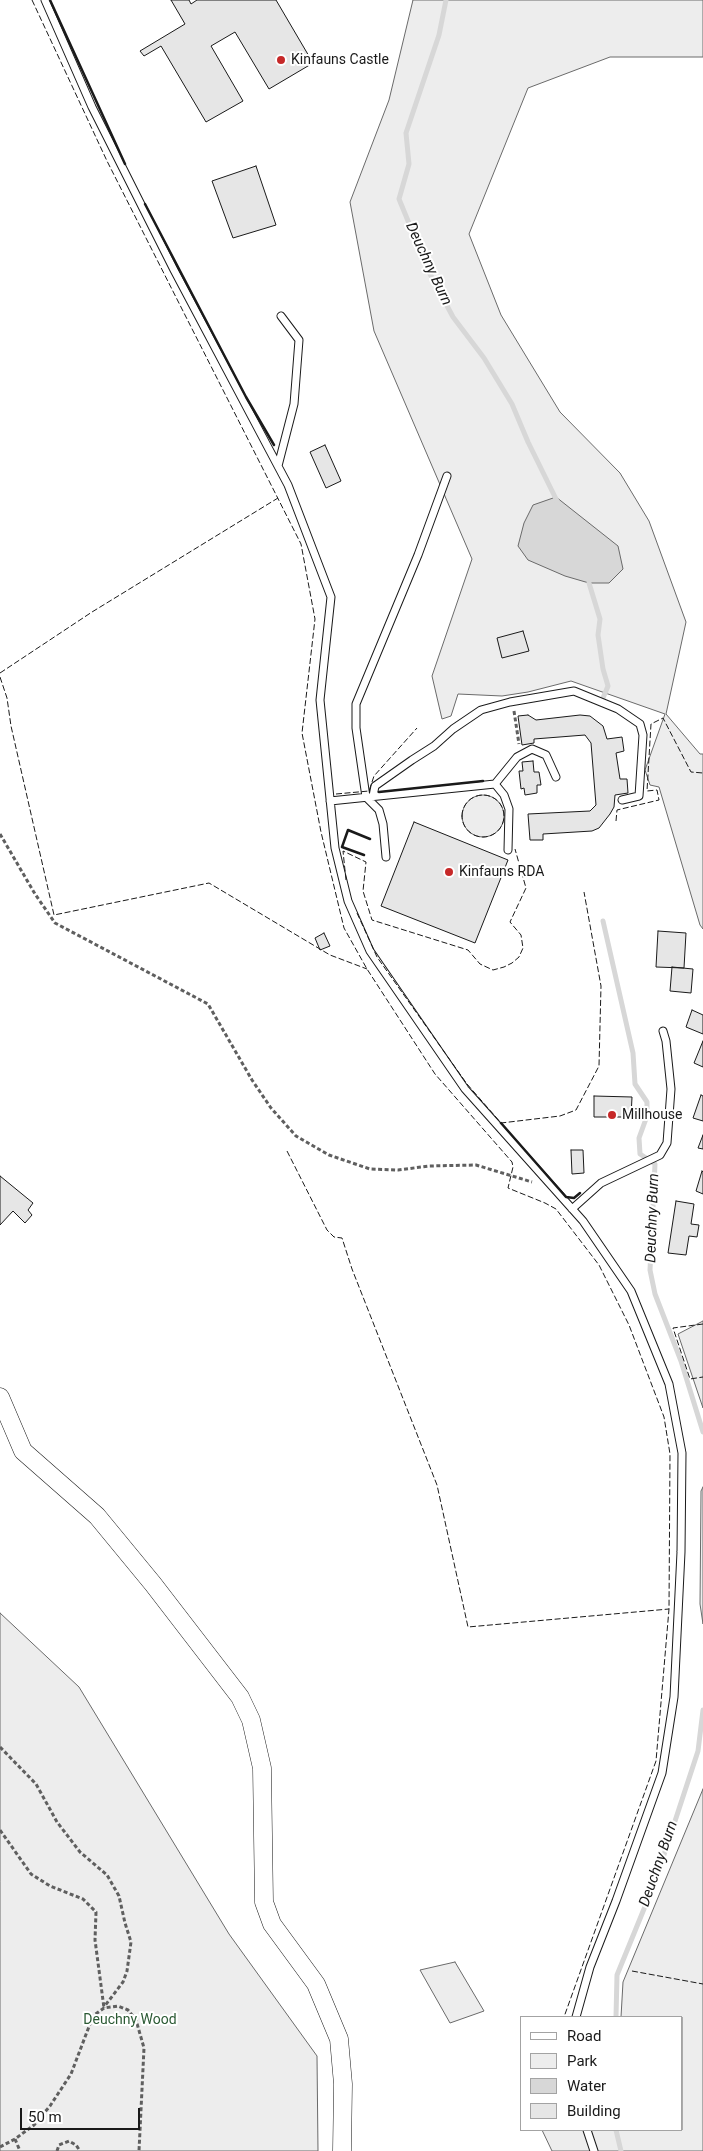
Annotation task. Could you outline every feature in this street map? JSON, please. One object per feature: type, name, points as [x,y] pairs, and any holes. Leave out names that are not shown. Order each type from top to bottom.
[{"type":"street","points":[[0,1397],[23,1451],[97,1516],[153,1584],[240,1697],[251,1720],[262,1768],[264,1902],[272,1924],[316,1984],[340,2039],[343,2084],[342,2151]]},
{"type":"lane","points":[[45,0],[92,107],[174,270],[288,485],[331,597],[320,700],[335,848],[348,901],[370,952],[465,1089],[583,1221],[631,1292],[669,1384],[682,1452],[674,1697],[662,1773],[590,1967],[576,2016]]},
{"type":"lane","points":[[278,466],[294,404],[298,340],[281,316]]},
{"type":"lane","points":[[386,857],[381,817],[379,810],[369,797],[356,728],[356,704],[418,555],[447,476]]},
{"type":"lane","points":[[369,797],[374,786],[434,746],[453,729],[481,710],[510,702],[574,691],[618,709],[640,724],[643,736],[640,796],[622,800]]},
{"type":"lane","points":[[330,801],[495,784],[517,757],[532,748],[546,755],[556,777]]},
{"type":"lane","points":[[495,784],[504,795],[509,809],[508,850]]},
{"type":"lane","points":[[572,1209],[601,1183],[660,1155],[667,1143],[671,1089],[666,1041],[663,1031]]},
{"type":"lane","points":[[587,2131],[594,2151]]},
{"type":"path","points":[[515,716],[517,732]]},
{"type":"path","points":[[0,834],[35,894],[55,923],[208,1004],[252,1080],[271,1108],[296,1136],[328,1155],[370,1169],[398,1170],[429,1166],[476,1165],[511,1177],[552,1187]]},
{"type":"path","points":[[0,1746],[36,1784],[64,1832],[80,1852],[106,1875],[119,1896],[131,1942],[127,1971],[123,1982],[104,2008],[93,2016],[71,2074],[62,2089],[34,2125],[0,2147]]},
{"type":"path","points":[[0,1830],[31,1874],[50,1886],[82,1899],[96,1912],[95,1940],[104,2008]]},
{"type":"path","points":[[104,2008],[118,2006],[128,2010],[136,2020],[144,2048],[139,2151]]},
{"type":"path","points":[[15,2139],[20,2151]]},
{"type":"path","points":[[57,2151],[59,2145],[69,2141],[76,2145],[80,2151]]},
{"type":"green space","points":[[413,0],[703,0],[703,57],[610,57],[528,88],[469,234],[501,315],[560,412],[620,473],[649,521],[686,622],[666,714],[700,754],[703,754],[703,929],[700,925],[659,787],[650,785],[645,770],[665,714],[571,681],[528,692],[502,696],[458,694],[451,716],[442,719],[432,676],[472,559],[374,331],[350,202],[389,100]]},
{"type":"green space","points":[[487,795],[495,798],[501,804],[504,816],[501,828],[495,834],[479,837],[471,834],[465,828],[462,812],[465,804],[471,798]]},
{"type":"green space","points":[[703,1321],[703,1408],[678,1334]]},
{"type":"green space","points":[[703,1487],[703,1624],[700,1604],[701,1491]]},
{"type":"green space","name":"Deuchny Wood","points":[[0,1613],[79,1687],[229,1934],[317,2056],[318,2151],[0,2151]]},
{"type":"green space","points":[[703,1789],[703,2151],[552,2151],[542,2131],[683,2131],[683,2016],[621,2016],[623,1982]]},
{"type":"green space","points":[[455,1962],[484,2011],[450,2023],[420,1970]]},
{"type":"water","points":[[556,497],[618,546],[623,569],[609,583],[589,583],[565,576],[528,560],[518,546],[524,523],[533,505]]},
{"type":"building","name":"Kinfauns Castle","points":[[171,0],[189,0],[191,4],[197,0],[276,0],[313,63],[269,89],[235,32],[211,46],[243,101],[206,122],[161,46],[144,56],[140,51],[185,24]]},
{"type":"building","points":[[256,166],[276,225],[233,238],[212,181]]},
{"type":"building","points":[[325,445],[341,481],[326,488],[310,452]]},
{"type":"building","points":[[523,631],[529,651],[502,658],[497,638]]},
{"type":"building","points":[[528,715],[536,720],[580,715],[590,716],[603,726],[607,739],[622,737],[624,751],[616,753],[620,779],[627,779],[628,793],[615,795],[614,807],[599,828],[592,831],[543,834],[543,840],[530,840],[528,814],[590,811],[596,805],[591,743],[585,735],[534,739],[534,743],[522,745],[518,716]]},
{"type":"building","points":[[533,761],[534,772],[539,772],[541,785],[537,785],[537,793],[525,795],[524,788],[521,789],[519,771],[523,771],[522,762]]},
{"type":"building","name":"Kinfauns RDA","points":[[414,822],[508,860],[475,943],[381,906]]},
{"type":"building","points":[[658,931],[686,933],[684,968],[656,967]]},
{"type":"building","points":[[324,933],[330,946],[320,950],[315,938]]},
{"type":"building","points":[[672,967],[693,969],[691,993],[670,991]]},
{"type":"building","points":[[692,1010],[703,1015],[703,1034],[686,1027]]},
{"type":"building","points":[[703,1041],[703,1067],[694,1063]]},
{"type":"building","points":[[701,1095],[703,1096],[703,1121],[693,1118]]},
{"type":"building","points":[[594,1096],[632,1097],[631,1117],[594,1117]]},
{"type":"building","points":[[703,1135],[703,1149],[698,1148]]},
{"type":"building","points":[[571,1150],[583,1150],[584,1173],[572,1174]]},
{"type":"building","points":[[703,1172],[703,1194],[696,1191]]},
{"type":"building","points":[[0,1176],[33,1203],[28,1210],[32,1215],[25,1223],[13,1211],[0,1225]]},
{"type":"building","points":[[676,1201],[694,1204],[691,1224],[699,1225],[697,1237],[689,1236],[686,1255],[668,1253]]},
{"type":"waterway","name":"Deuchny Burn","points":[[446,0],[439,35],[406,133],[409,164],[399,199],[429,272],[453,317],[484,358],[512,404],[528,442],[558,503]]},
{"type":"waterway","points":[[589,583],[600,619],[598,635],[603,669],[608,686],[603,698]]},
{"type":"waterway","name":"Deuchny Burn","points":[[603,921],[633,1053],[635,1084],[647,1102],[647,1116],[639,1138],[640,1154],[655,1164],[650,1270],[655,1294],[681,1361],[703,1432]]},
{"type":"waterway","name":"Deuchny Burn","points":[[616,2016],[617,1975],[655,1882],[698,1751],[703,1710]]},
{"type":"waterway","name":"Deuchny Burn","points":[[616,2131],[621,2151]]},
{"type":"fence","points":[[32,0],[107,161],[301,544],[315,619],[302,733],[321,832],[344,928],[367,969],[435,1074],[512,1162],[513,1167],[508,1188],[556,1209],[599,1265],[629,1325],[664,1417],[670,1454],[669,1609],[656,1761],[564,2016]]},
{"type":"fence","points":[[0,673],[92,612],[278,498]]},
{"type":"fence","points":[[0,677],[7,698],[11,726],[54,915],[209,883],[330,955],[367,969]]},
{"type":"fence","points":[[616,821],[617,810],[659,800],[657,790],[647,791],[651,724],[663,718],[691,772],[703,773]]},
{"type":"fence","points":[[336,794],[369,791],[374,776],[417,728]]},
{"type":"fence","points":[[487,795],[495,798],[501,804],[504,816],[501,828],[495,834],[479,837],[471,834],[465,828],[462,812],[465,804],[471,798],[487,795]]},
{"type":"fence","points":[[346,880],[343,851],[366,862],[363,891],[372,920],[468,950],[480,964],[493,970],[512,963],[519,957],[523,948],[521,935],[510,922],[526,888],[515,849]]},
{"type":"fence","points":[[357,913],[377,957],[467,1084],[501,1123],[560,1116],[576,1110],[599,1066],[601,986],[584,892]]},
{"type":"fence","points":[[287,1151],[327,1230],[334,1237],[342,1238],[352,1269],[437,1485],[468,1627],[669,1609]]},
{"type":"fence","points":[[703,1324],[673,1328],[690,1379],[703,1377]]},
{"type":"fence","points":[[632,1971],[703,1984]]},
{"type":"wall","points":[[50,0],[125,164]]},
{"type":"wall","points":[[145,204],[246,397],[274,445]]},
{"type":"wall","points":[[379,792],[483,781]]},
{"type":"wall","points":[[364,855],[342,847],[348,830],[370,839]]},
{"type":"wall","points":[[501,1123],[566,1197],[574,1198],[580,1193]]},
{"type":"place","name":"Kinfauns Castle","points":[[281,60]]},
{"type":"place","name":"Kinfauns RDA","points":[[449,872]]},
{"type":"place","name":"Millhouse","points":[[612,1115]]}]
